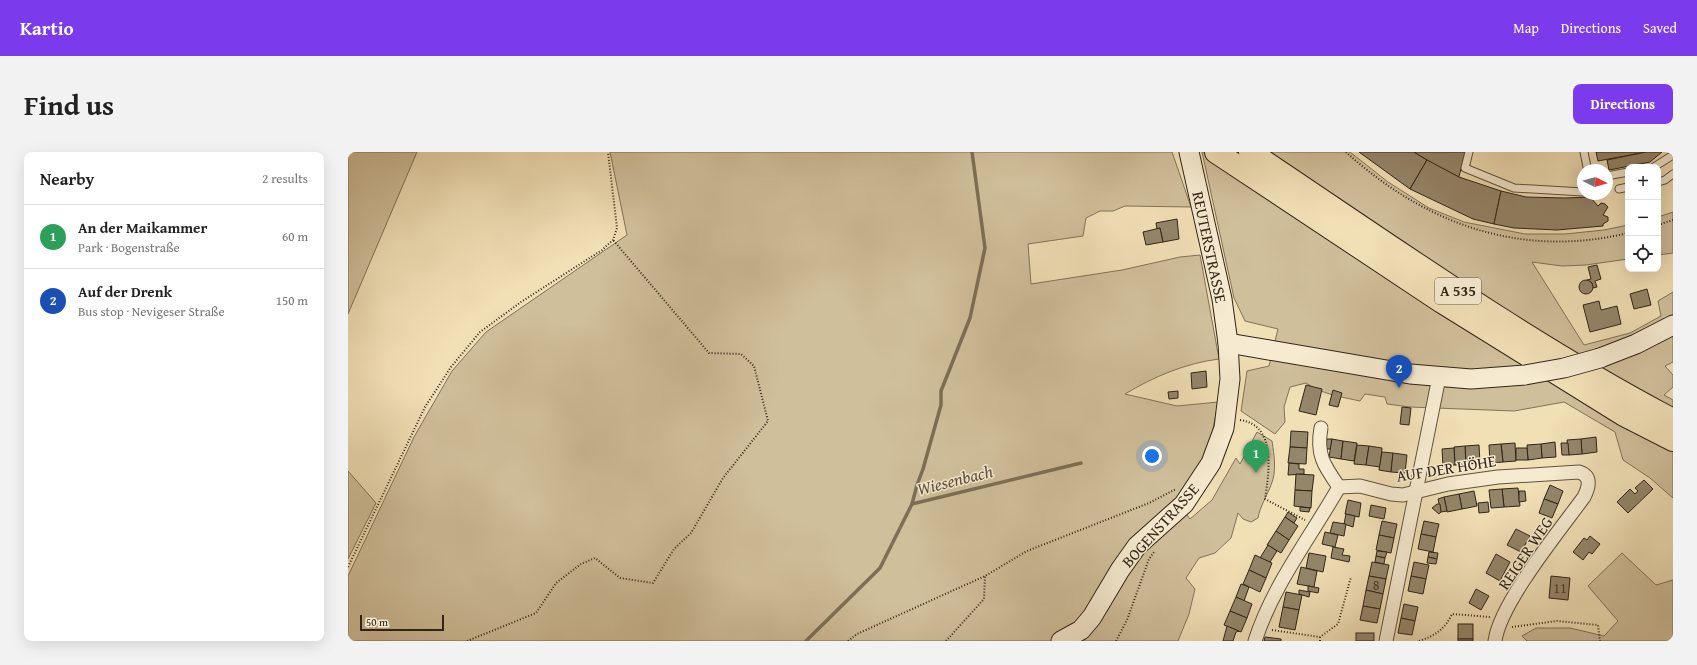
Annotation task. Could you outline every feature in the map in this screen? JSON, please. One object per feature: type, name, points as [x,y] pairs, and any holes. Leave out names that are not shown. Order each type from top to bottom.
[{"type":"highway","name":"A 535","points":[[1216,152],[1442,302],[1624,415],[1673,440]]},
{"type":"highway","name":"A 535","points":[[1250,152],[1450,286],[1600,379],[1673,420]]},
{"type":"main road","name":"REUTERSTRASSE","points":[[1191,159],[1222,299],[1228,343]]},
{"type":"main road","points":[[1228,343],[1410,374],[1471,379],[1525,375],[1564,368],[1600,358],[1636,344],[1673,325]]},
{"type":"main road","name":"BOGENSTRASSE","points":[[1061,641],[1081,630],[1092,617],[1120,570],[1137,546],[1184,504],[1211,463],[1219,444],[1225,417],[1230,379],[1228,343]]},
{"type":"street","points":[[1386,641],[1439,377]]},
{"type":"street","points":[[1255,641],[1259,628],[1288,569],[1339,487],[1327,470],[1320,454],[1321,428]]},
{"type":"street","name":"AUF DER HÖHE","points":[[1339,487],[1360,486],[1391,494],[1404,495],[1448,484],[1498,477],[1579,472],[1586,477],[1589,487]]},
{"type":"street","name":"REIGER WEG","points":[[1498,630],[1527,577],[1584,497],[1589,487]]},
{"type":"lane","points":[[1469,152],[1465,168],[1514,188],[1577,192]]},
{"type":"lane","points":[[1584,152],[1586,164]]},
{"type":"lane","points":[[1659,164],[1673,155]]},
{"type":"lane","points":[[1613,175],[1625,173]]},
{"type":"lane","points":[[1661,181],[1673,174]]},
{"type":"lane","points":[[1619,189],[1625,188]]},
{"type":"path","points":[[348,567],[425,408],[451,367],[480,332],[521,302],[574,269],[613,240],[617,228],[608,152]]},
{"type":"path","points":[[1346,152],[1369,173],[1410,202],[1436,214],[1484,232],[1548,241],[1597,238],[1625,233]]},
{"type":"path","points":[[1661,224],[1673,220]]},
{"type":"path","points":[[467,641],[536,613],[556,583],[581,564],[595,558],[620,578],[653,583],[674,550],[691,534],[723,478],[768,420],[754,366],[740,354],[709,354],[613,240]]},
{"type":"path","points":[[1225,417],[1248,421],[1257,425],[1263,432],[1268,454],[1265,499],[1316,526]]},
{"type":"path","points":[[848,641],[857,634],[985,576],[1027,551],[1149,503],[1181,486]]},
{"type":"path","points":[[1116,641],[1127,620],[1149,560],[1156,550]]},
{"type":"path","points":[[946,641],[984,598],[985,576]]},
{"type":"path","points":[[1259,628],[1289,634],[1320,637],[1338,624],[1351,577]]},
{"type":"path","points":[[1419,641],[1431,637],[1447,625],[1452,614],[1471,614],[1498,630],[1557,621],[1598,625],[1600,641]]},
{"type":"path","points":[[1431,637],[1432,641]]},
{"type":"shaded area","points":[[348,152],[417,152],[348,314]]},
{"type":"shaded area","points":[[610,152],[1172,152],[1191,207],[1125,206],[1113,211],[1100,211],[1086,218],[1083,236],[1028,244],[1031,284],[1122,270],[1180,257],[1200,255],[1219,359],[1182,367],[1147,382],[1125,394],[1177,406],[1218,402],[1209,451],[1177,501],[1190,519],[1212,500],[1236,458],[1240,464],[1257,432],[1272,441],[1274,452],[1273,480],[1258,518],[1251,522],[1243,519],[1238,513],[1231,538],[1215,553],[1199,558],[1186,578],[1195,589],[1189,614],[1178,641],[348,641],[348,576],[414,437],[452,371],[486,332],[627,235]]},
{"type":"shaded area","points":[[1202,152],[1350,152],[1388,182],[1429,208],[1464,222],[1525,234],[1565,234],[1604,230],[1625,226],[1625,259],[1586,265],[1562,266],[1532,262],[1584,345],[1630,333],[1661,316],[1658,301],[1673,292],[1673,362],[1665,366],[1673,375],[1673,387],[1664,395],[1673,400],[1673,498],[1650,478],[1623,460],[1615,432],[1564,402],[1514,411],[1410,407],[1387,404],[1385,397],[1365,394],[1360,401],[1318,390],[1306,383],[1290,387],[1284,407],[1285,422],[1275,434],[1241,411],[1247,371],[1269,366],[1278,329],[1245,321],[1234,298]]},
{"type":"shaded area","points":[[1673,212],[1673,253],[1661,255],[1661,216]]},
{"type":"shaded area","points":[[348,471],[376,503],[348,559]]},
{"type":"shaded area","points":[[1622,553],[1656,585],[1673,580],[1673,641],[1527,641],[1522,636],[1536,628],[1570,628],[1604,636],[1618,621],[1588,586]]},
{"type":"building","points":[[1359,152],[1414,152],[1427,160],[1410,189]]},
{"type":"building","points":[[1414,152],[1465,152],[1459,177],[1437,166]]},
{"type":"building","points":[[1596,152],[1646,152],[1598,161]]},
{"type":"building","points":[[1646,152],[1662,152],[1650,162],[1625,164],[1625,167],[1613,169],[1613,164],[1608,164],[1607,160]]},
{"type":"building","points":[[1427,160],[1459,177],[1501,191],[1494,224],[1473,219],[1410,189]]},
{"type":"building","points":[[1501,191],[1526,197],[1577,198],[1577,200],[1593,200],[1598,206],[1601,203],[1608,207],[1603,215],[1608,217],[1608,221],[1603,224],[1603,226],[1557,230],[1514,228],[1494,224]]},
{"type":"building","points":[[1177,219],[1179,239],[1163,242],[1160,228],[1157,229],[1156,223]]},
{"type":"building","points":[[1160,228],[1163,242],[1146,245],[1143,232]]},
{"type":"building","points":[[1597,265],[1601,279],[1595,281],[1597,287],[1593,288],[1592,283],[1587,280],[1591,279],[1588,267]]},
{"type":"building","points":[[1586,280],[1591,282],[1593,287],[1591,292],[1586,294],[1581,292],[1579,287],[1581,282]]},
{"type":"building","points":[[1647,289],[1651,305],[1634,309],[1630,294]]},
{"type":"building","points":[[1599,301],[1601,310],[1617,306],[1621,324],[1590,332],[1583,305]]},
{"type":"building","points":[[1206,371],[1207,387],[1192,389],[1191,373]]},
{"type":"building","points":[[1306,385],[1322,389],[1316,415],[1299,411]]},
{"type":"building","points":[[1333,390],[1342,393],[1338,407],[1329,405]]},
{"type":"building","points":[[1178,391],[1178,398],[1169,399],[1168,392]]},
{"type":"building","points":[[1402,407],[1411,408],[1409,425],[1400,424]]},
{"type":"building","points":[[1291,431],[1308,432],[1307,448],[1290,447]]},
{"type":"building","points":[[1596,437],[1597,452],[1582,454],[1581,439]]},
{"type":"building","points":[[1327,439],[1332,439],[1331,449],[1325,449]]},
{"type":"building","points":[[1332,439],[1343,441],[1341,459],[1329,457]]},
{"type":"building","points":[[1581,439],[1582,454],[1569,455],[1567,440]]},
{"type":"building","points":[[1343,441],[1357,443],[1354,461],[1341,459]]},
{"type":"building","points":[[1555,442],[1556,457],[1542,458],[1541,444]]},
{"type":"building","points":[[1515,443],[1516,461],[1503,462],[1501,444]]},
{"type":"building","points":[[1561,443],[1568,443],[1569,455],[1562,455]]},
{"type":"building","points":[[1501,444],[1503,462],[1490,463],[1489,445]]},
{"type":"building","points":[[1541,444],[1542,458],[1528,460],[1527,445]]},
{"type":"building","points":[[1357,445],[1369,446],[1366,465],[1354,464]]},
{"type":"building","points":[[1479,445],[1480,463],[1466,464],[1465,446]]},
{"type":"building","points":[[1369,446],[1382,448],[1380,467],[1366,465]]},
{"type":"building","points":[[1465,446],[1466,464],[1455,465],[1454,447]]},
{"type":"building","points":[[1290,447],[1307,448],[1306,464],[1288,463]]},
{"type":"building","points":[[1454,448],[1455,465],[1443,466],[1442,449]]},
{"type":"building","points":[[1516,448],[1527,448],[1528,460],[1516,460]]},
{"type":"building","points":[[1382,452],[1393,453],[1391,472],[1379,470]]},
{"type":"building","points":[[1393,453],[1407,455],[1405,473],[1391,472]]},
{"type":"building","points":[[1289,463],[1299,464],[1299,469],[1304,469],[1304,474],[1288,475]]},
{"type":"building","points":[[1296,474],[1314,475],[1312,491],[1295,490]]},
{"type":"building","points":[[1644,480],[1653,489],[1628,513],[1617,502],[1630,489],[1635,494],[1638,491],[1635,488]]},
{"type":"building","points":[[1550,485],[1563,491],[1558,504],[1544,499]]},
{"type":"building","points":[[1518,488],[1520,506],[1504,507],[1502,489]]},
{"type":"building","points":[[1502,489],[1504,507],[1491,508],[1489,490]]},
{"type":"building","points":[[1295,490],[1312,491],[1311,508],[1294,506]]},
{"type":"building","points":[[1474,491],[1477,506],[1462,509],[1459,494]]},
{"type":"building","points":[[1519,491],[1525,491],[1526,501],[1519,502]]},
{"type":"building","points":[[1459,494],[1462,509],[1447,512],[1444,497]]},
{"type":"building","points":[[1444,497],[1447,511],[1441,512],[1438,499]]},
{"type":"building","points":[[1544,499],[1558,504],[1552,518],[1539,513]]},
{"type":"building","points":[[1348,500],[1361,503],[1359,517],[1345,514]]},
{"type":"building","points":[[1488,502],[1489,512],[1479,513],[1478,503]]},
{"type":"building","points":[[1437,504],[1440,504],[1441,512],[1439,514],[1432,508]]},
{"type":"building","points":[[1371,505],[1386,508],[1384,519],[1369,516]]},
{"type":"building","points":[[1300,507],[1310,508],[1309,512],[1300,511]]},
{"type":"building","points":[[1288,512],[1297,518],[1294,523],[1285,517]]},
{"type":"building","points":[[1346,514],[1355,516],[1353,527],[1344,524]]},
{"type":"building","points":[[1285,517],[1298,526],[1289,540],[1276,531]]},
{"type":"building","points":[[1382,521],[1397,524],[1394,538],[1379,535]]},
{"type":"building","points":[[1424,521],[1439,524],[1436,537],[1421,534]]},
{"type":"building","points":[[1333,522],[1346,524],[1344,536],[1330,533]]},
{"type":"building","points":[[1516,529],[1530,536],[1521,552],[1507,545]]},
{"type":"building","points":[[1276,531],[1289,540],[1281,553],[1267,545]]},
{"type":"building","points":[[1325,532],[1338,535],[1335,547],[1322,544]]},
{"type":"building","points":[[1421,534],[1436,537],[1433,552],[1418,549]]},
{"type":"building","points":[[1379,535],[1394,538],[1391,553],[1376,550]]},
{"type":"building","points":[[1590,536],[1600,544],[1592,554],[1589,552],[1583,560],[1573,552],[1584,538],[1587,540]]},
{"type":"building","points":[[1268,545],[1277,551],[1270,562],[1260,558]]},
{"type":"building","points":[[1333,547],[1344,549],[1342,555],[1350,556],[1349,562],[1331,558]]},
{"type":"building","points":[[1377,551],[1387,552],[1385,558],[1376,556]]},
{"type":"building","points":[[1429,552],[1438,553],[1437,559],[1428,557]]},
{"type":"building","points":[[1309,553],[1326,556],[1323,572],[1306,568]]},
{"type":"building","points":[[1496,554],[1510,562],[1500,581],[1486,573]]},
{"type":"building","points":[[1255,555],[1272,563],[1266,578],[1249,570]]},
{"type":"building","points":[[1376,556],[1385,558],[1384,564],[1375,562]]},
{"type":"building","points":[[1428,557],[1437,559],[1436,564],[1427,563]]},
{"type":"building","points":[[1372,562],[1389,565],[1386,579],[1369,576]]},
{"type":"building","points":[[1414,562],[1429,565],[1426,579],[1411,576]]},
{"type":"building","points":[[1301,567],[1317,571],[1314,587],[1297,584]]},
{"type":"building","points":[[1249,570],[1266,578],[1260,592],[1243,584]]},
{"type":"building","points":[[1369,576],[1386,579],[1383,594],[1366,590]]},
{"type":"building","points":[[1411,576],[1426,579],[1423,594],[1408,591]]},
{"type":"building","points":[[1551,576],[1570,578],[1568,600],[1549,598]]},
{"type":"building","points":[[1241,584],[1249,587],[1244,601],[1236,597]]},
{"type":"building","points":[[1308,586],[1319,588],[1318,593],[1308,591]]},
{"type":"building","points":[[1476,589],[1489,596],[1481,610],[1469,603]]},
{"type":"building","points":[[1299,590],[1310,592],[1309,597],[1299,594]]},
{"type":"building","points":[[1366,590],[1383,594],[1380,609],[1363,606]]},
{"type":"building","points":[[1286,592],[1302,595],[1299,610],[1283,607]]},
{"type":"building","points":[[1236,597],[1252,604],[1247,618],[1230,611]]},
{"type":"building","points":[[1404,604],[1418,607],[1415,621],[1401,618]]},
{"type":"building","points":[[1363,606],[1380,609],[1377,623],[1360,620]]},
{"type":"building","points":[[1283,607],[1299,610],[1295,630],[1279,627]]},
{"type":"building","points":[[1230,611],[1247,618],[1241,632],[1224,625]]},
{"type":"building","points":[[1401,618],[1415,621],[1412,635],[1398,633]]},
{"type":"building","points":[[1458,624],[1473,624],[1473,639],[1458,639]]},
{"type":"building","points":[[1227,626],[1239,631],[1236,632],[1233,641],[1223,641]]},
{"type":"building","points":[[1356,633],[1374,633],[1374,641],[1356,641]]},
{"type":"building","points":[[1265,637],[1281,639],[1281,641],[1264,641]]},
{"type":"building","points":[[1458,639],[1473,639],[1473,641],[1458,641]]},
{"type":"waterway","points":[[912,504],[941,405],[941,391],[970,318],[985,248],[972,152]]},
{"type":"waterway","name":"Wiesenbach","points":[[806,641],[880,568],[912,504],[1081,463]]},
{"type":"place","name":"Auf der Drenk","points":[[1399,388]]},
{"type":"place","name":"An der Maikammer","points":[[1256,473]]}]
